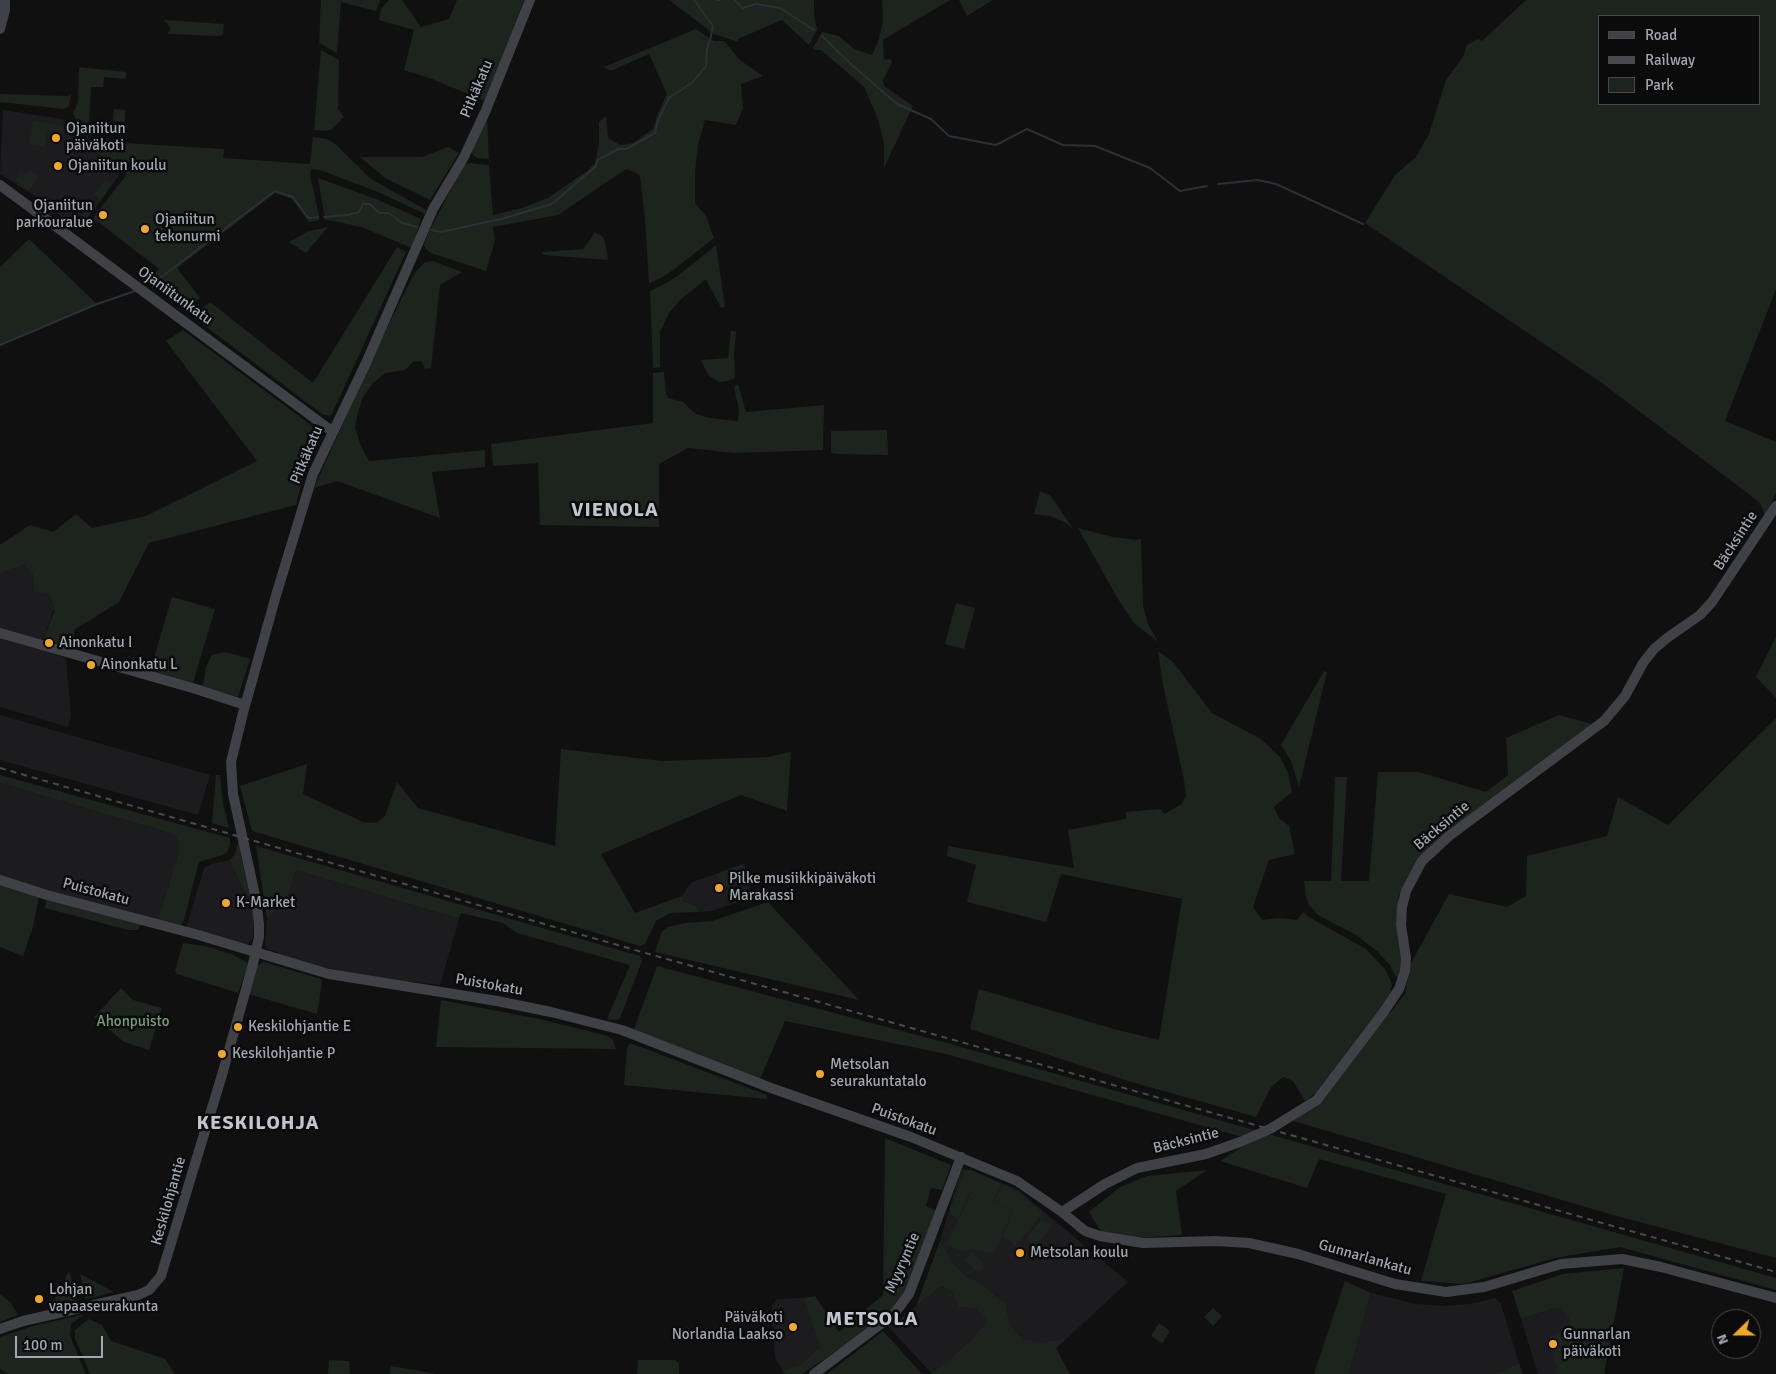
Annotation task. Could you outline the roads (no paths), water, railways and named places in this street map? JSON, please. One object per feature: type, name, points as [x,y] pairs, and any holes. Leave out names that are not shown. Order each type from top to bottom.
[{"type":"street","points":[[0,29],[5,10],[5,0]]},
{"type":"street","name":"Pitkäkatu","points":[[256,952],[259,924],[256,900],[233,794],[231,762],[245,705],[313,474],[378,336],[433,209],[464,158],[530,0]]},
{"type":"street","name":"Ojaniitunkatu","points":[[0,185],[332,432]]},
{"type":"street","name":"Bäcksintie","points":[[1062,1212],[1105,1184],[1129,1172],[1158,1163],[1206,1154],[1248,1139],[1317,1100],[1399,989],[1405,971],[1406,958],[1401,926],[1402,907],[1406,891],[1422,861],[1449,836],[1604,721],[1625,696],[1643,663],[1654,649],[1666,638],[1700,615],[1712,602],[1776,506]]},
{"type":"street","points":[[0,633],[196,689],[245,705]]},
{"type":"street","name":"Puistokatu","points":[[0,880],[329,974],[497,1001],[622,1030],[772,1088],[961,1157]]},
{"type":"street","name":"Keskilohjantie","points":[[0,1329],[39,1317],[138,1295],[150,1290],[161,1276],[222,1075],[256,952]]},
{"type":"street","name":"Gunnarlankatu","points":[[961,1157],[1018,1181],[1085,1231],[1111,1239],[1143,1243],[1216,1240],[1249,1243],[1298,1254],[1395,1284],[1438,1292],[1472,1290],[1561,1264],[1617,1259],[1661,1267],[1776,1298]]},
{"type":"street","name":"Myyryntie","points":[[814,1374],[894,1314],[909,1294],[961,1157]]},
{"type":"waterway","points":[[431,230],[441,232],[501,219],[552,204],[595,167],[598,160],[618,149],[626,149],[655,133],[658,120],[669,98],[693,82],[706,66],[707,48],[713,26],[694,0]]},
{"type":"waterway","points":[[734,0],[743,8],[756,4],[780,8],[814,30]]},
{"type":"waterway","points":[[822,36],[897,104],[931,119],[949,136],[996,145],[1027,129],[1063,145],[1095,146],[1150,168],[1180,191],[1207,186]]},
{"type":"waterway","points":[[1218,184],[1258,180],[1276,184],[1363,224]]},
{"type":"waterway","points":[[152,284],[275,191],[293,197],[308,218],[318,217]]},
{"type":"waterway","points":[[324,217],[359,212],[363,204],[370,204],[379,213],[389,213],[402,223],[417,227]]},
{"type":"waterway","points":[[0,345],[97,304],[135,291]]},
{"type":"railway","points":[[0,768],[642,952],[1776,1272]]},
{"type":"place","name":"Ojaniitun päiväkoti","points":[[56,138]]},
{"type":"place","name":"Ojaniitun koulu","points":[[58,166]]},
{"type":"place","name":"Ojaniitun parkouralue","points":[[103,215]]},
{"type":"place","name":"Ojaniitun tekonurmi","points":[[145,229]]},
{"type":"place","name":"Ainonkatu I","points":[[49,643]]},
{"type":"place","name":"Ainonkatu L","points":[[91,665]]},
{"type":"place","name":"Pilke musiikkipäiväkoti Marakassi","points":[[719,888]]},
{"type":"place","name":"K-Market","points":[[226,903]]},
{"type":"place","name":"Keskilohjantie E","points":[[238,1027]]},
{"type":"place","name":"Keskilohjantie P","points":[[222,1054]]},
{"type":"place","name":"Metsolan seurakuntatalo","points":[[820,1074]]},
{"type":"place","name":"Metsolan koulu","points":[[1020,1253]]},
{"type":"place","name":"Lohjan vapaaseurakunta","points":[[39,1299]]},
{"type":"place","name":"Päiväkoti Norlandia Laakso","points":[[793,1327]]},
{"type":"place","name":"Gunnarlan päiväkoti","points":[[1553,1344]]},
{"type":"district","name":"VIENOLA","points":[[615,511]]},
{"type":"district","name":"KESKILOHJA","points":[[258,1124]]},
{"type":"district","name":"METSOLA","points":[[872,1320]]},
{"type":"park label","name":"Ahonpuisto","points":[[133,1022]]}]
